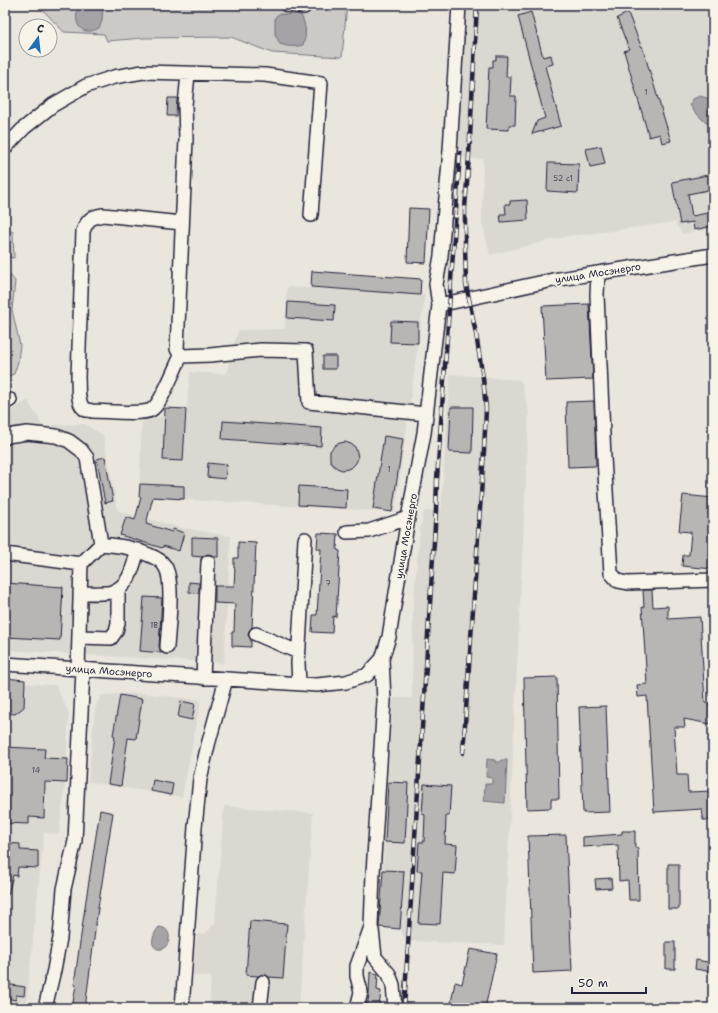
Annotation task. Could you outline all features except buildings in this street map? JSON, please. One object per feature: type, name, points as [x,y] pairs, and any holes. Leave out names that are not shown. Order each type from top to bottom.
[{"type":"street","points":[[287,5],[304,6]]},
{"type":"street","points":[[439,305],[436,284],[441,256],[460,5]]},
{"type":"street","points":[[5,148],[24,128],[53,105],[86,86],[143,72],[265,75],[321,83],[311,215]]},
{"type":"street","points":[[181,356],[177,349],[186,139],[185,105],[188,74]]},
{"type":"street","points":[[181,356],[159,402],[153,409],[144,412],[92,411],[86,410],[81,406],[79,400],[78,371],[83,230],[87,222],[94,217],[103,215],[182,223]]},
{"type":"street","name":"улица Мосэнерго","points":[[5,664],[317,685],[346,682],[367,675],[382,659],[389,637],[408,518],[424,433],[439,305],[553,280],[713,255]]},
{"type":"street","points":[[598,273],[597,295],[604,458],[611,573],[618,581],[628,583],[713,580]]},
{"type":"street","points":[[181,356],[261,350],[306,350],[308,402],[426,414]]},
{"type":"street","points":[[5,438],[7,436],[27,433],[56,436],[69,441],[81,450],[86,458],[102,544]]},
{"type":"street","points":[[347,532],[369,531],[408,518]]},
{"type":"street","points":[[299,684],[298,652],[304,540]]},
{"type":"street","points":[[45,1008],[60,938],[64,889],[75,841],[80,669],[79,638],[81,564],[102,544],[124,546],[138,550],[155,558],[164,565],[169,574],[170,586],[167,647]]},
{"type":"street","points":[[80,593],[114,592],[123,586],[130,577],[138,550]]},
{"type":"street","points":[[5,554],[81,564]]},
{"type":"street","points":[[203,678],[208,562]]},
{"type":"street","points":[[79,638],[111,638],[116,631],[118,623],[118,589]]},
{"type":"street","points":[[256,634],[298,652]]},
{"type":"street","points":[[382,659],[384,702],[371,927],[374,957],[388,974],[393,985],[395,1008]]},
{"type":"street","points":[[182,1008],[195,827],[200,779],[226,679]]},
{"type":"street","points":[[357,1008],[360,992],[357,966],[371,927]]},
{"type":"street","points":[[260,1008],[263,982]]},
{"type":"shaded area","points":[[40,5],[347,5],[342,57],[272,53],[231,37],[143,38],[107,41],[104,34],[64,32],[58,26],[58,18],[51,18],[40,7]]},
{"type":"shaded area","points":[[79,5],[103,5],[102,21],[99,28],[92,31],[87,31],[82,30],[79,27],[76,17]]},
{"type":"shaded area","points":[[466,5],[713,5],[713,228],[682,234],[675,222],[568,236],[490,255],[482,222],[483,159],[456,158]]},
{"type":"shaded area","points":[[279,14],[301,15],[305,30],[303,45],[286,46],[280,44],[275,34],[275,18]]},
{"type":"shaded area","points":[[700,96],[713,100],[713,124],[706,123],[690,105],[693,99]]},
{"type":"shaded area","points":[[5,228],[13,232],[14,258],[8,257],[7,239],[5,240]]},
{"type":"shaded area","points":[[10,275],[15,281],[12,310],[20,345],[18,362],[14,374],[5,377],[5,281]]},
{"type":"shaded area","points":[[287,287],[425,294],[395,512],[139,497],[142,417],[186,416],[190,372],[226,374],[238,330],[285,329]]},
{"type":"shaded area","points":[[450,374],[521,380],[529,413],[504,945],[406,941],[400,929],[379,928],[393,698],[412,698],[413,606],[420,529],[424,511],[441,510]]},
{"type":"shaded area","points":[[28,400],[33,410],[37,414],[43,428],[53,425],[85,424],[103,435],[118,511],[182,528],[231,536],[224,663],[5,650],[5,415]]},
{"type":"shaded area","points":[[5,682],[55,685],[69,713],[65,787],[59,834],[44,833],[26,1008],[5,1008]]},
{"type":"shaded area","points":[[142,693],[201,700],[182,797],[88,782],[95,709],[101,695]]},
{"type":"shaded area","points":[[487,759],[495,760],[495,762],[507,760],[505,803],[484,801],[485,784],[492,784],[492,778],[486,777]]},
{"type":"shaded area","points":[[224,806],[313,813],[299,1008],[209,1008],[211,977],[193,975],[197,934],[205,934],[215,923]]},
{"type":"shaded area","points":[[159,927],[168,931],[169,935],[168,944],[162,949],[158,949],[153,945],[155,932]]},
{"type":"railway","points":[[463,753],[486,409],[476,334],[466,284],[465,245],[465,208],[477,5]]},
{"type":"railway","points":[[404,1008],[437,479],[460,153]]}]
